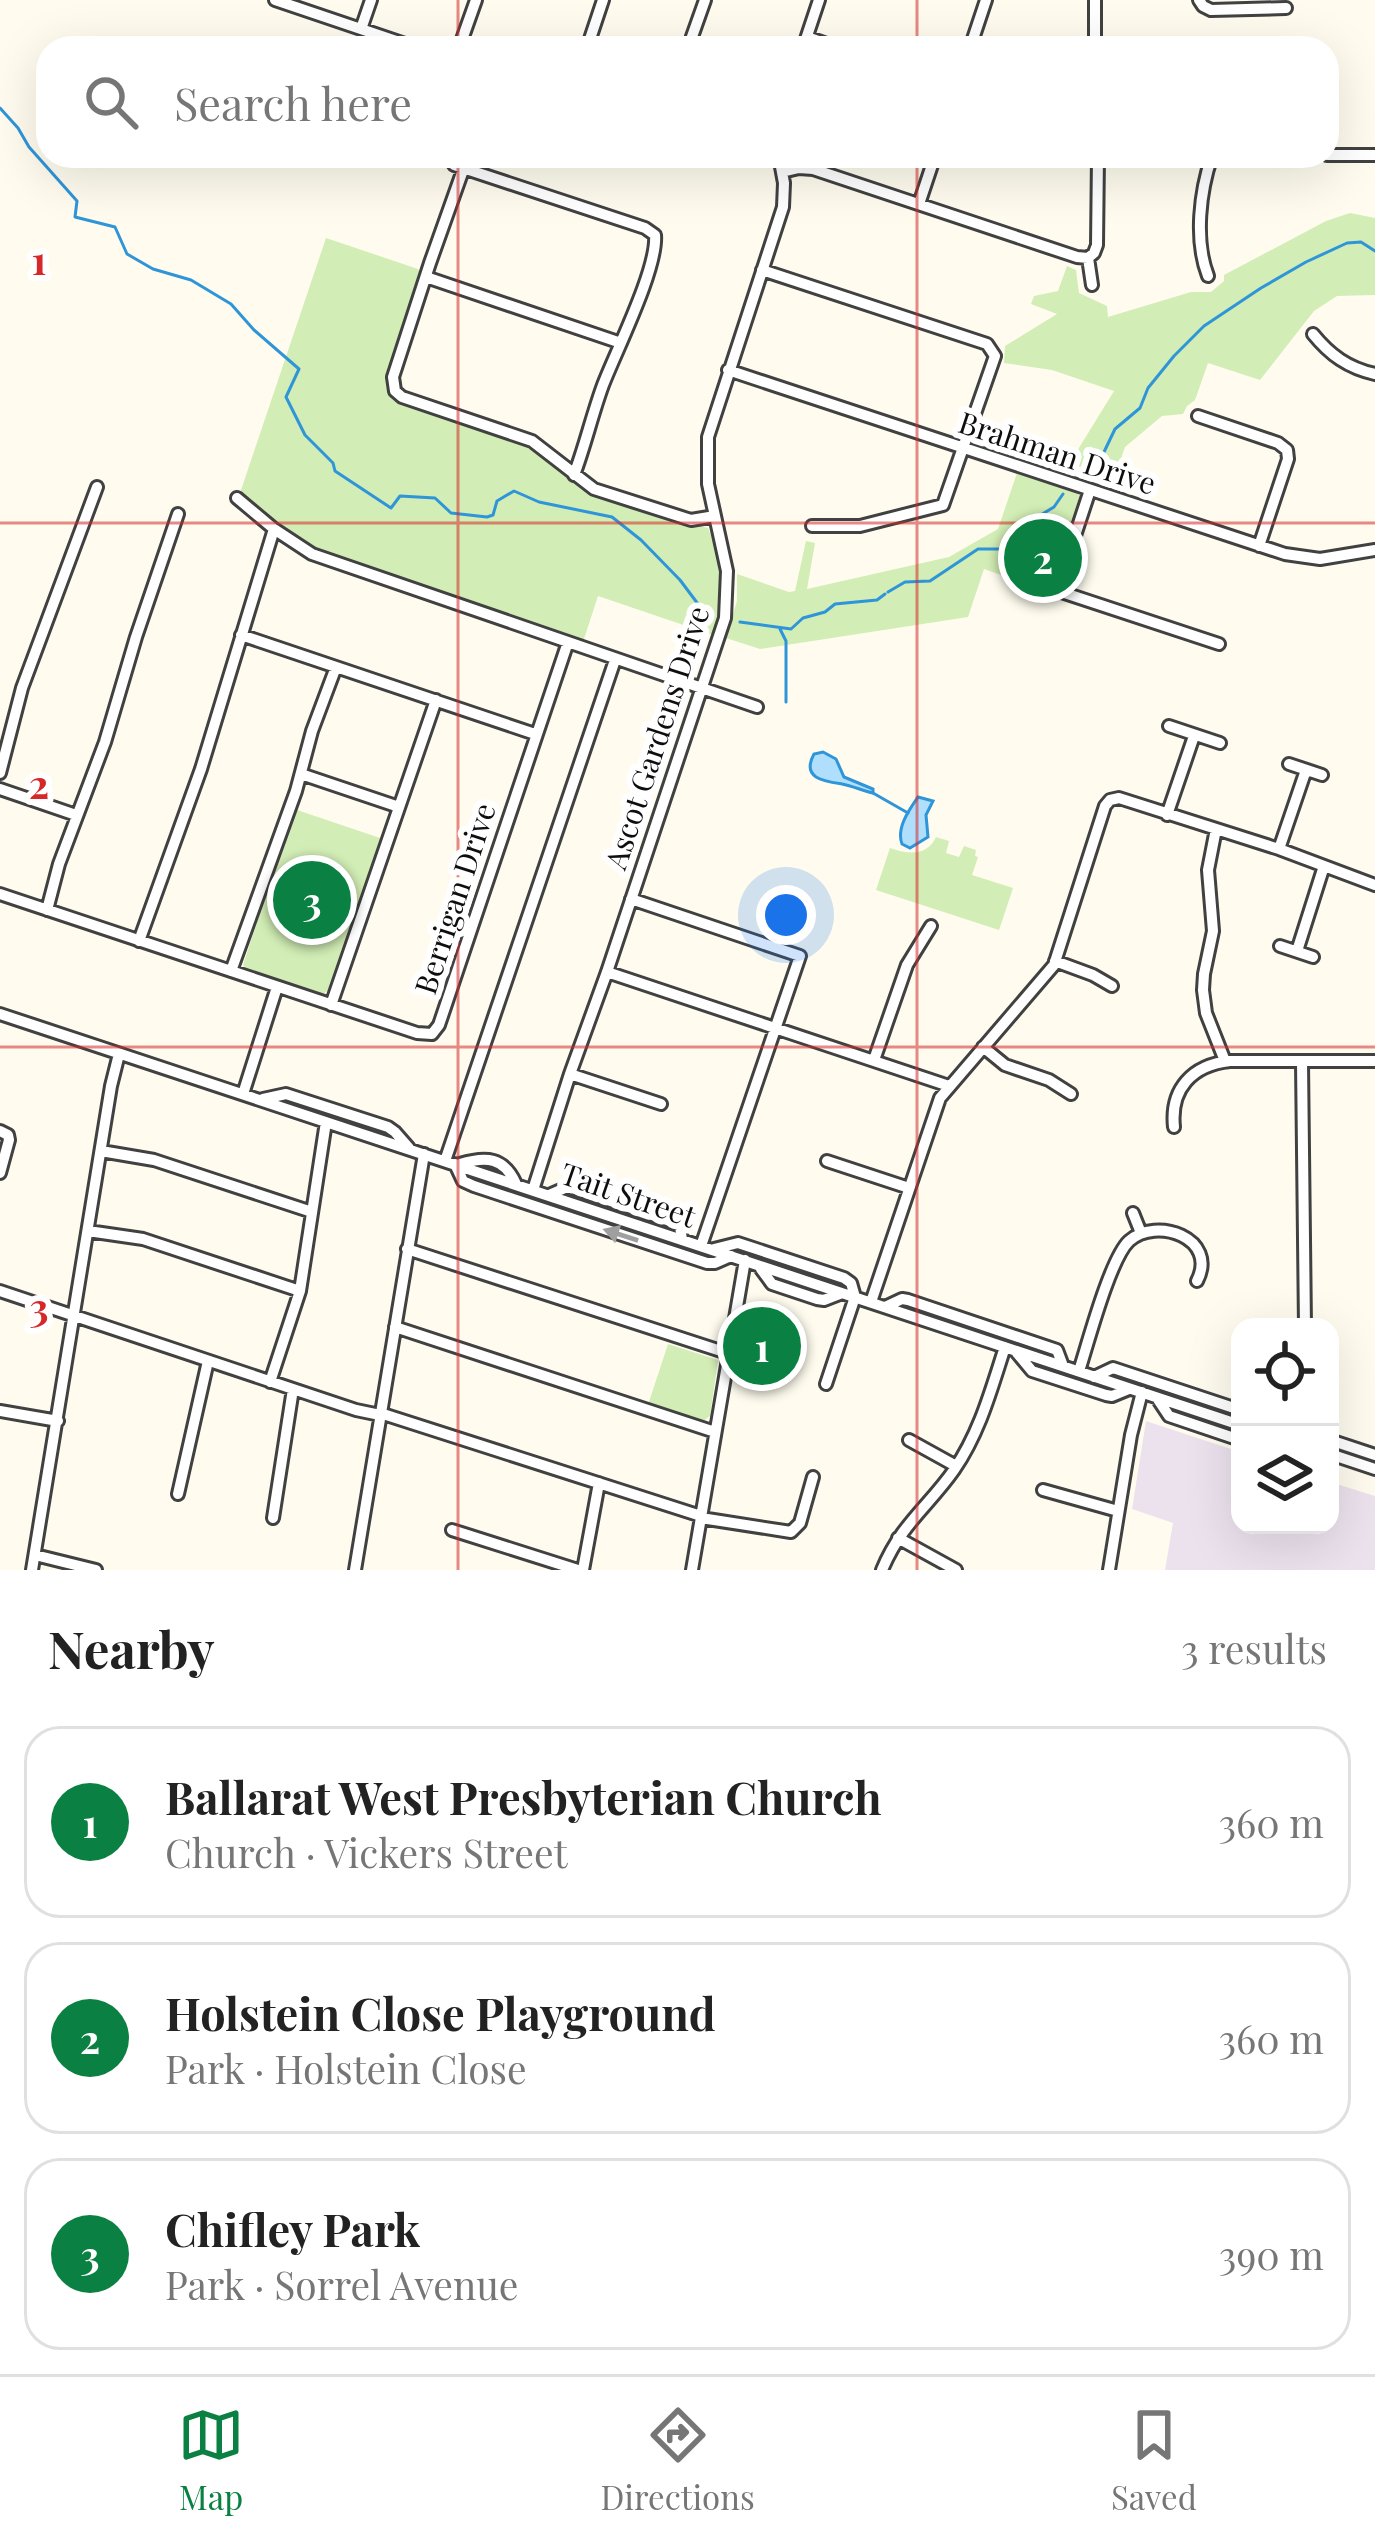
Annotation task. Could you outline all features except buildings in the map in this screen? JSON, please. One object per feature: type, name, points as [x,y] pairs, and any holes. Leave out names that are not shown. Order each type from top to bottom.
[{"type":"street","points":[[275,0],[382,36]]},
{"type":"street","points":[[361,29],[371,0]]},
{"type":"street","points":[[463,36],[476,0]]},
{"type":"street","points":[[590,36],[603,0]]},
{"type":"street","points":[[692,36],[705,0]]},
{"type":"street","points":[[807,36],[819,0]]},
{"type":"street","points":[[974,36],[986,0]]},
{"type":"street","points":[[1095,0],[1095,36]]},
{"type":"street","points":[[1199,0],[1211,10],[1286,8]]},
{"type":"street","points":[[1339,155],[1375,155]]},
{"type":"street","points":[[460,168],[426,262],[426,277],[393,377],[394,391],[532,441],[594,489],[691,520],[716,516]]},
{"type":"street","points":[[476,168],[652,231],[656,238],[574,475]]},
{"type":"street","name":"Ascot Gardens Drive","points":[[533,1190],[723,625],[728,594],[725,554],[707,475],[707,445],[783,207],[781,168]]},
{"type":"street","points":[[919,204],[931,168]]},
{"type":"street","points":[[782,172],[813,170],[1088,258],[1097,245],[1098,168]]},
{"type":"street","points":[[1208,168],[1202,186],[1202,255],[1208,275]]},
{"type":"street","points":[[1088,258],[1092,285]]},
{"type":"street","points":[[762,269],[989,345],[994,352],[965,448],[941,507],[860,526],[812,526]]},
{"type":"street","points":[[426,277],[621,343]]},
{"type":"street","points":[[1313,334],[1337,359],[1375,374]]},
{"type":"street","name":"Brahman Drive","points":[[728,370],[1259,546],[1311,559],[1375,550]]},
{"type":"street","points":[[1198,416],[1287,450],[1288,460],[1259,546]]},
{"type":"street","points":[[1057,590],[1078,486]]},
{"type":"street","points":[[0,773],[22,688],[97,488]]},
{"type":"street","points":[[237,497],[274,530],[312,554],[757,706]]},
{"type":"street","points":[[47,910],[178,514]]},
{"type":"street","points":[[139,941],[201,769],[274,530]]},
{"type":"street","points":[[1016,577],[1219,644]]},
{"type":"street","points":[[241,635],[535,734]]},
{"type":"street","name":"Berrigan Drive","points":[[0,894],[430,1035],[437,1029],[568,642]]},
{"type":"street","points":[[615,660],[452,1163],[474,1186],[709,1264],[731,1256]]},
{"type":"street","points":[[231,971],[336,667]]},
{"type":"street","points":[[332,1005],[436,700]]},
{"type":"street","points":[[1168,726],[1220,743]]},
{"type":"street","points":[[1167,815],[1194,736]]},
{"type":"street","points":[[1289,764],[1322,775]]},
{"type":"street","points":[[1280,849],[1306,770]]},
{"type":"street","points":[[301,775],[399,807]]},
{"type":"street","points":[[0,789],[76,815]]},
{"type":"street","points":[[871,1302],[939,1100],[1050,971],[1109,805],[1129,802],[1280,849],[1375,885]]},
{"type":"street","points":[[1216,829],[1208,875],[1213,931],[1203,990],[1206,1013],[1225,1061]]},
{"type":"street","points":[[1297,951],[1324,866]]},
{"type":"street","points":[[632,899],[800,956],[706,1248],[739,1244],[847,1279],[851,1284],[826,1384]]},
{"type":"street","points":[[874,1060],[908,962],[931,926]]},
{"type":"street","points":[[1280,946],[1313,957]]},
{"type":"street","points":[[1055,961],[1112,986]]},
{"type":"street","points":[[607,972],[949,1086]]},
{"type":"street","points":[[243,1094],[277,987]]},
{"type":"street","name":"Tait Street","points":[[0,1016],[549,1195],[571,1188],[673,1222],[680,1226],[682,1240],[750,1262],[772,1284],[816,1299],[848,1295]]},
{"type":"street","points":[[983,1047],[1008,1066],[1071,1094]]},
{"type":"street","points":[[32,1570],[119,1054]]},
{"type":"street","points":[[1174,1127],[1174,1104],[1183,1083],[1207,1066],[1225,1061],[1375,1061]]},
{"type":"street","points":[[1302,1062],[1305,1318]]},
{"type":"street","points":[[570,1074],[661,1104]]},
{"type":"street","points":[[259,1100],[281,1093],[328,1107],[392,1129],[417,1152],[407,1249],[355,1570]]},
{"type":"street","points":[[270,1382],[300,1292],[326,1122]]},
{"type":"street","points":[[0,1131],[8,1135],[9,1142],[0,1173]]},
{"type":"street","points":[[101,1151],[154,1160],[312,1213]]},
{"type":"street","points":[[827,1161],[909,1188]]},
{"type":"street","points":[[1133,1213],[1141,1233]]},
{"type":"street","points":[[88,1231],[143,1239],[300,1292]]},
{"type":"street","points":[[1079,1371],[1118,1256],[1131,1239],[1159,1231],[1196,1245],[1203,1261],[1197,1282]]},
{"type":"street","points":[[407,1249],[727,1353]]},
{"type":"street","points":[[692,1570],[727,1353],[750,1262]]},
{"type":"street","points":[[0,1291],[356,1410],[701,1517],[791,1532],[800,1523],[813,1477]]},
{"type":"street","points":[[848,1295],[1231,1422]]},
{"type":"street","points":[[885,1307],[908,1300],[1056,1349],[1064,1366]]},
{"type":"street","points":[[394,1327],[715,1432]]},
{"type":"street","points":[[1010,1348],[1030,1370],[1109,1396],[1137,1391]]},
{"type":"street","points":[[882,1570],[912,1518],[956,1466],[980,1424],[1010,1348]]},
{"type":"street","points":[[178,1494],[208,1361]]},
{"type":"street","points":[[1094,1377],[1113,1368],[1231,1407]]},
{"type":"street","points":[[273,1518],[293,1389]]},
{"type":"street","points":[[1109,1570],[1137,1391]]},
{"type":"street","points":[[1157,1398],[1167,1415],[1231,1437]]},
{"type":"street","points":[[0,1411],[58,1420]]},
{"type":"street","points":[[909,1440],[956,1466]]},
{"type":"street","points":[[1339,1443],[1375,1455]]},
{"type":"street","points":[[1339,1457],[1375,1469]]},
{"type":"street","points":[[452,1530],[581,1570],[599,1483]]},
{"type":"street","points":[[1043,1490],[1118,1511]]},
{"type":"street","points":[[898,1538],[956,1570]]},
{"type":"street","points":[[35,1555],[95,1570]]},
{"type":"shaded area","points":[[1146,1421],[1231,1449],[1231,1534],[1339,1534],[1339,1485],[1375,1496],[1375,1570],[1165,1570],[1173,1523],[1132,1509]]},
{"type":"green space","points":[[1350,213],[1375,218],[1375,295],[1337,296],[1314,311],[1260,380],[1208,363],[1195,400],[1183,414],[1162,416],[1125,447],[1112,484],[1066,469],[1114,391],[1052,370],[1004,363],[1005,346],[1057,314],[1031,304],[1034,296],[1058,291],[1067,266],[1076,270],[1079,293],[1107,306],[1108,317],[1191,292],[1211,292],[1224,281],[1224,275]]},
{"type":"green space","points":[[326,238],[420,273],[387,372],[387,389],[394,398],[530,446],[588,492],[708,528],[720,581],[713,635],[598,596],[583,642],[312,548],[243,495]]},
{"type":"green space","points":[[1017,473],[1080,496],[1054,579],[1044,581],[1019,565],[1009,567],[1004,576],[984,569],[968,617],[760,649],[726,638],[737,601],[737,574],[795,591],[806,541],[815,543],[807,589],[949,557],[998,529]]},
{"type":"green space","points":[[294,809],[383,839],[330,988],[323,995],[250,973],[243,965]]},
{"type":"green space","points":[[936,837],[949,841],[946,853],[959,857],[964,846],[976,850],[972,875],[1013,888],[999,930],[876,890],[890,848],[922,851]]},
{"type":"green space","points":[[668,1344],[718,1360],[710,1416],[702,1422],[648,1405]]},
{"type":"water","points":[[823,752],[836,759],[844,777],[873,793],[816,777],[811,762],[814,754]]},
{"type":"water","points":[[918,797],[933,801],[926,815],[928,837],[910,848],[902,844],[901,832]]},
{"type":"waterway","points":[[0,108],[36,155]]},
{"type":"waterway","points":[[48,168],[77,201],[75,217],[115,227],[127,254],[153,269],[191,280],[231,304],[299,369],[286,397],[305,435],[335,471],[391,508],[400,496],[435,498],[451,513],[487,517],[493,515],[497,501],[514,491],[539,502],[612,517],[641,540],[710,612]]},
{"type":"waterway","points":[[1083,474],[1104,452],[1115,429],[1140,408],[1148,388],[1174,356],[1204,326],[1261,288],[1347,243],[1361,242],[1375,251]]},
{"type":"waterway","points":[[888,592],[905,582],[930,581],[978,549],[1002,549],[1029,540],[1039,516],[1063,494]]},
{"type":"waterway","points":[[740,622],[791,629],[803,618],[835,604],[877,600],[885,594]]},
{"type":"waterway","points":[[780,629],[786,641],[786,702]]},
{"type":"waterway","points":[[873,793],[908,813]]},
{"type":"place","name":"Holstein Close Playground","points":[[1043,558]]},
{"type":"place","name":"Chifley Park","points":[[312,900]]},
{"type":"place","name":"Ballarat West Presbyterian Church","points":[[762,1346]]}]
